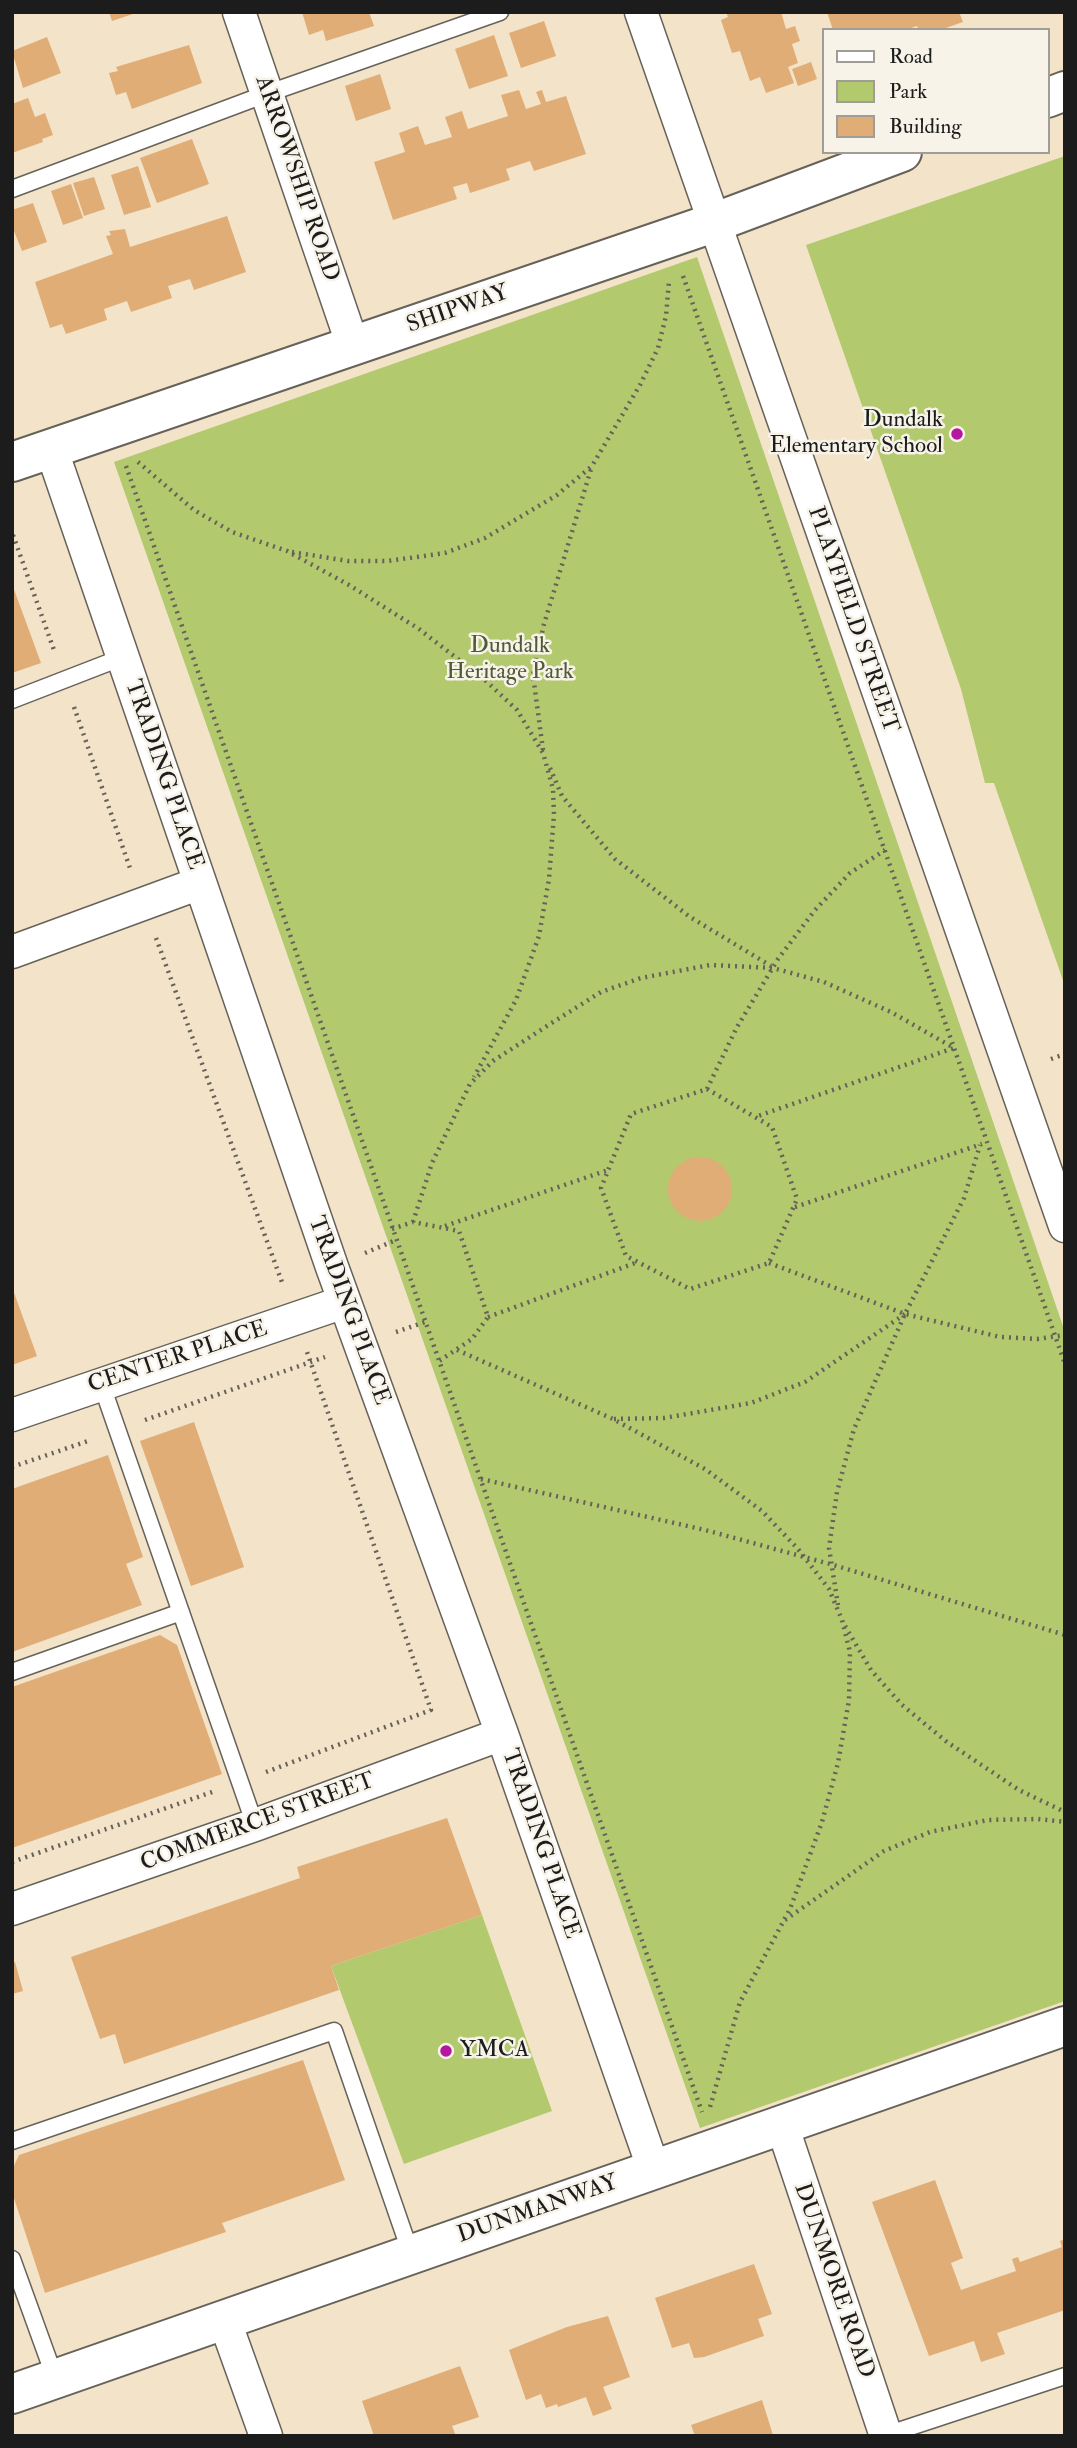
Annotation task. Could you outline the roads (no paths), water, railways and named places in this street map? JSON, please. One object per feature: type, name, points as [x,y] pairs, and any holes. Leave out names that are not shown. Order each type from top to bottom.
[{"type":"street","name":"ARROWSHIP ROAD","points":[[239,12],[353,346]]},
{"type":"street","name":"PLAYFIELD STREET","points":[[641,12],[1065,1226]]},
{"type":"street","name":"SHIPWAY","points":[[24,452],[353,346],[713,223],[897,154]]},
{"type":"street","name":"TRADING PLACE","points":[[24,452],[123,657],[344,1302],[502,1734],[654,2170]]},
{"type":"street","points":[[12,952],[200,883]]},
{"type":"street","name":"CENTER PLACE","points":[[12,1415],[344,1302]]},
{"type":"street","name":"COMMERCE STREET","points":[[12,1909],[256,1825],[502,1734]]},
{"type":"street","name":"DUNMANWAY","points":[[12,2394],[1065,2026]]},
{"type":"street","name":"DUNMORE ROAD","points":[[782,2125],[885,2435]]},
{"type":"street","points":[[224,2319],[266,2436]]},
{"type":"lane","points":[[12,188],[266,94],[500,12]]},
{"type":"lane","points":[[12,700],[123,657]]},
{"type":"lane","points":[[102,1383],[256,1825]]},
{"type":"lane","points":[[12,1672],[181,1612]]},
{"type":"lane","points":[[12,2141],[334,2031],[411,2254]]},
{"type":"lane","points":[[12,2259],[56,2379]]},
{"type":"lane","points":[[885,2435],[1065,2376]]},
{"type":"place","name":"Dundalk Elementary School","points":[[957,434]]},
{"type":"place","name":"YMCA","points":[[446,2051]]},
{"type":"park label","name":"Dundalk Heritage Park","points":[[510,660]]}]
